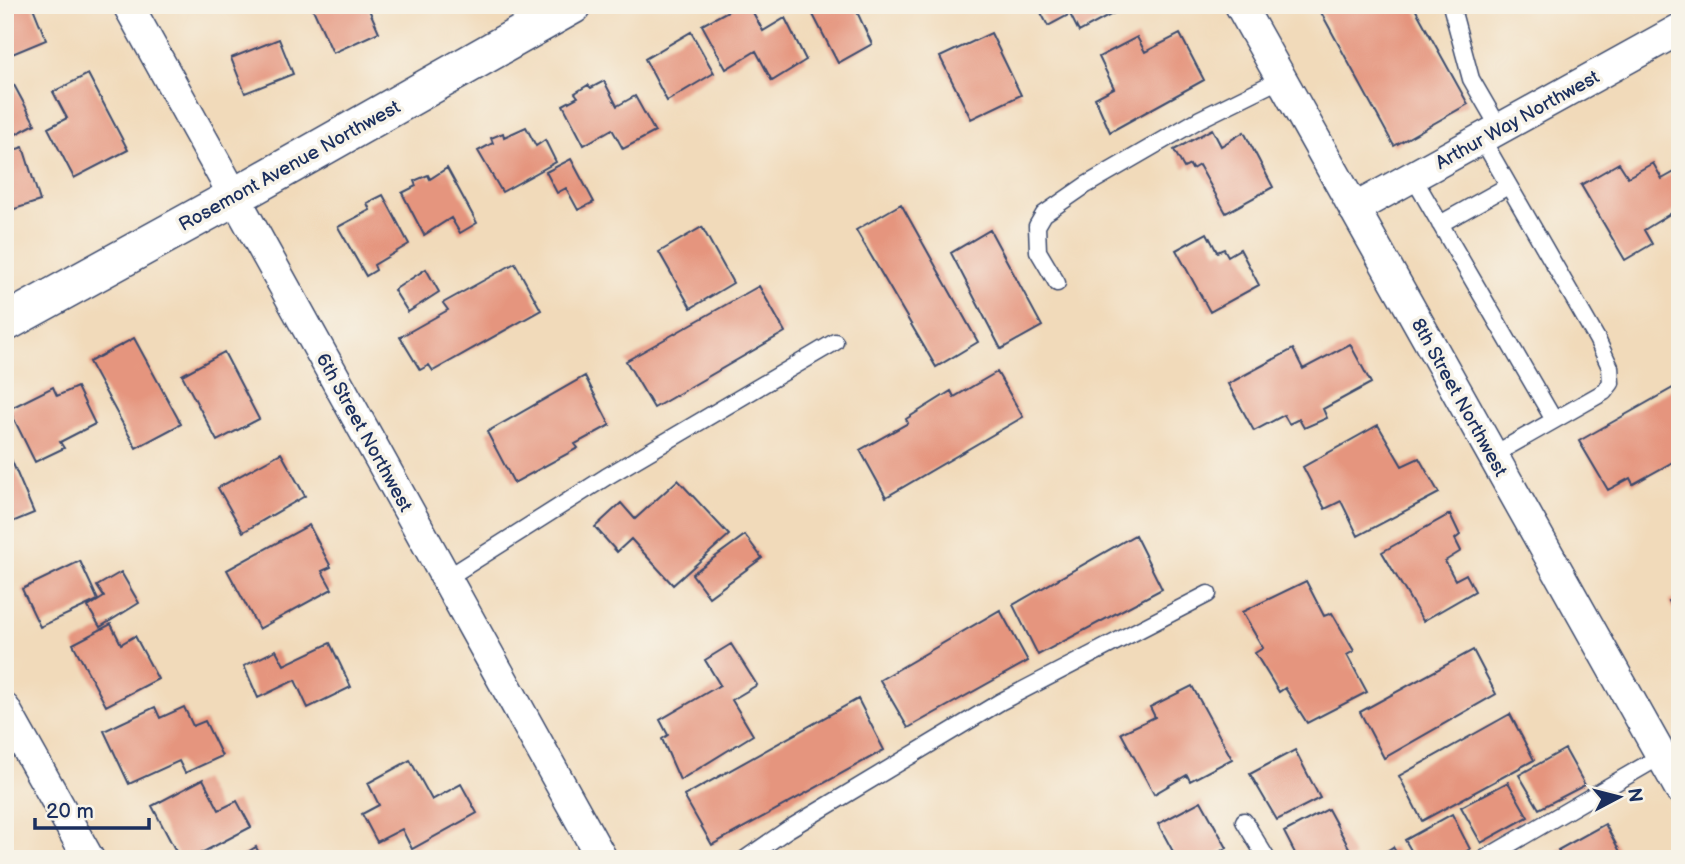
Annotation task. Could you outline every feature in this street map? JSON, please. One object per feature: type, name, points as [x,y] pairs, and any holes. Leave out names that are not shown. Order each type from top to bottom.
[{"type":"street","name":"6th Street Northwest","points":[[128,5],[602,859]]},
{"type":"street","name":"Rosemont Avenue Northwest","points":[[5,323],[573,5]]},
{"type":"street","name":"8th Street Northwest","points":[[1240,5],[1680,789]]},
{"type":"street","name":"Arthur Way Northwest","points":[[1354,209],[1680,29]]},
{"type":"street","points":[[5,709],[89,859]]},
{"type":"lane","points":[[1451,5],[1471,79],[1508,186],[1597,339],[1610,367],[1611,383],[1604,392],[1493,455]]},
{"type":"lane","points":[[1057,283],[1038,251],[1037,226],[1044,214],[1086,185],[1200,119],[1281,79]]},
{"type":"lane","points":[[1413,177],[1554,420]]},
{"type":"lane","points":[[1440,224],[1508,186]]},
{"type":"lane","points":[[447,578],[606,477],[835,342]]},
{"type":"lane","points":[[745,859],[786,830],[1000,702],[1208,594]]},
{"type":"lane","points":[[1484,859],[1661,756]]},
{"type":"lane","points":[[1244,821],[1267,859]]},
{"type":"building","points":[[5,5],[32,5],[46,40],[5,57]]},
{"type":"building","points":[[367,5],[379,32],[333,53],[312,7]]},
{"type":"building","points":[[739,5],[749,5],[763,31],[785,18],[806,60],[772,81],[756,51],[726,69],[702,25]]},
{"type":"building","points":[[808,5],[870,5],[857,12],[872,44],[838,63]]},
{"type":"building","points":[[1037,5],[1129,5],[1079,32],[1070,14],[1048,26]]},
{"type":"building","points":[[1317,5],[1413,5],[1468,104],[1394,146]]},
{"type":"building","points":[[691,32],[714,73],[667,101],[645,59]]},
{"type":"building","points":[[991,33],[1021,95],[971,119],[940,57]]},
{"type":"building","points":[[1180,34],[1204,80],[1110,132],[1095,98],[1114,88],[1099,57],[1137,37],[1145,52]]},
{"type":"building","points":[[279,39],[293,74],[245,93],[231,58]]},
{"type":"building","points":[[88,74],[128,150],[74,178],[48,128],[67,118],[53,92]]},
{"type":"building","points":[[604,81],[617,106],[635,96],[655,132],[623,149],[612,129],[584,145],[563,105],[578,97],[575,93],[588,85],[591,88]]},
{"type":"building","points":[[14,85],[35,124],[5,140],[5,90]]},
{"type":"building","points":[[526,127],[536,146],[545,140],[556,162],[502,192],[478,151],[493,143],[491,138],[503,133],[504,137]]},
{"type":"building","points":[[1212,129],[1221,146],[1244,132],[1273,187],[1226,213],[1199,165],[1192,169],[1190,165],[1184,168],[1174,150]]},
{"type":"building","points":[[23,147],[40,201],[5,212],[5,153]]},
{"type":"building","points":[[571,159],[594,202],[578,210],[566,188],[557,193],[546,172]]},
{"type":"building","points":[[1619,163],[1628,177],[1653,163],[1662,179],[1680,169],[1680,212],[1678,209],[1644,230],[1652,244],[1625,260],[1581,185]]},
{"type":"building","points":[[447,168],[477,223],[460,233],[451,218],[424,235],[402,193],[416,186],[414,181],[428,175],[430,179]]},
{"type":"building","points":[[383,195],[409,244],[374,265],[376,270],[366,276],[338,227],[370,210],[367,203]]},
{"type":"building","points":[[901,204],[978,342],[936,367],[856,230]]},
{"type":"building","points":[[702,227],[733,283],[691,308],[659,252]]},
{"type":"building","points":[[990,230],[1042,326],[1001,349],[951,253]]},
{"type":"building","points":[[1207,233],[1217,252],[1224,249],[1228,256],[1240,249],[1259,285],[1210,312],[1176,250]]},
{"type":"building","points":[[515,263],[541,310],[433,371],[429,365],[420,370],[400,337],[448,310],[443,303]]},
{"type":"building","points":[[426,269],[439,292],[408,312],[394,290]]},
{"type":"building","points":[[759,286],[785,332],[654,408],[626,361]]},
{"type":"building","points":[[134,338],[181,424],[136,448],[89,362]]},
{"type":"building","points":[[1350,344],[1371,383],[1323,409],[1327,418],[1304,428],[1299,419],[1289,424],[1284,415],[1254,431],[1228,384],[1293,349],[1303,369]]},
{"type":"building","points":[[224,352],[259,419],[217,441],[182,375]]},
{"type":"building","points":[[997,372],[1023,417],[886,497],[860,450],[908,423],[906,419],[951,391],[954,397]]},
{"type":"building","points":[[585,376],[610,425],[575,444],[578,448],[514,483],[487,432]]},
{"type":"building","points":[[1680,384],[1680,451],[1675,453],[1678,459],[1633,484],[1630,478],[1608,490],[1579,441]]},
{"type":"building","points":[[53,387],[57,396],[77,387],[95,424],[60,442],[64,448],[35,462],[9,409]]},
{"type":"building","points":[[1378,425],[1402,466],[1419,458],[1439,493],[1358,536],[1341,501],[1325,509],[1303,467]]},
{"type":"building","points":[[5,445],[34,513],[5,525]]},
{"type":"building","points":[[281,453],[305,496],[243,532],[218,488]]},
{"type":"building","points":[[678,480],[729,535],[673,585],[631,539],[617,552],[595,527],[621,503],[635,519]]},
{"type":"building","points":[[1450,514],[1460,535],[1455,539],[1461,551],[1445,561],[1455,580],[1466,574],[1475,591],[1423,621],[1382,552]]},
{"type":"building","points":[[309,525],[331,567],[322,571],[332,589],[259,629],[227,570]]},
{"type":"building","points":[[745,535],[762,558],[709,597],[692,574]]},
{"type":"building","points":[[1135,535],[1162,589],[1038,655],[1013,605]]},
{"type":"building","points":[[80,561],[98,600],[40,627],[22,589]]},
{"type":"building","points":[[121,572],[139,603],[100,627],[88,607],[104,597],[97,586]]},
{"type":"building","points":[[1306,581],[1324,616],[1332,613],[1354,651],[1347,655],[1367,692],[1307,723],[1285,688],[1279,692],[1255,653],[1263,648],[1242,612]]},
{"type":"building","points":[[1680,596],[1680,621],[1669,601]]},
{"type":"building","points":[[1000,610],[1028,661],[908,728],[880,680]]},
{"type":"building","points":[[111,624],[121,644],[135,636],[158,679],[106,706],[73,644]]},
{"type":"building","points":[[330,643],[351,687],[308,708],[295,680],[258,698],[244,666],[276,650],[284,665]]},
{"type":"building","points":[[731,644],[757,685],[732,700],[753,735],[680,780],[662,739],[668,735],[660,720],[720,685],[705,660]]},
{"type":"building","points":[[1473,650],[1496,694],[1384,758],[1360,712]]},
{"type":"building","points":[[1192,686],[1232,759],[1190,781],[1187,775],[1154,794],[1121,733],[1155,717],[1150,707]]},
{"type":"building","points":[[858,699],[884,750],[712,845],[684,796]]},
{"type":"building","points":[[155,707],[160,718],[184,707],[193,726],[205,721],[222,756],[185,773],[179,761],[129,784],[104,731]]},
{"type":"building","points":[[1510,714],[1534,760],[1422,821],[1399,776]]},
{"type":"building","points":[[1565,749],[1585,785],[1539,809],[1519,775]]},
{"type":"building","points":[[1295,750],[1320,798],[1277,820],[1250,774]]},
{"type":"building","points":[[410,760],[432,800],[461,784],[477,813],[412,849],[402,829],[377,842],[362,814],[379,805],[368,783]]},
{"type":"building","points":[[203,779],[219,810],[237,801],[251,827],[190,859],[180,859],[152,806]]},
{"type":"building","points":[[1508,782],[1528,817],[1481,843],[1461,807]]},
{"type":"building","points":[[1201,801],[1227,848],[1208,859],[1177,859],[1158,824]]},
{"type":"building","points":[[1328,809],[1354,857],[1298,859],[1284,832]]},
{"type":"building","points":[[1452,814],[1470,849],[1453,859],[1416,859],[1405,840]]},
{"type":"building","points":[[1605,824],[1624,859],[1563,859],[1558,850]]},
{"type":"building","points":[[256,847],[262,859],[236,859]]},
{"type":"building","points":[[1393,847],[1400,859],[1374,859]]}]
